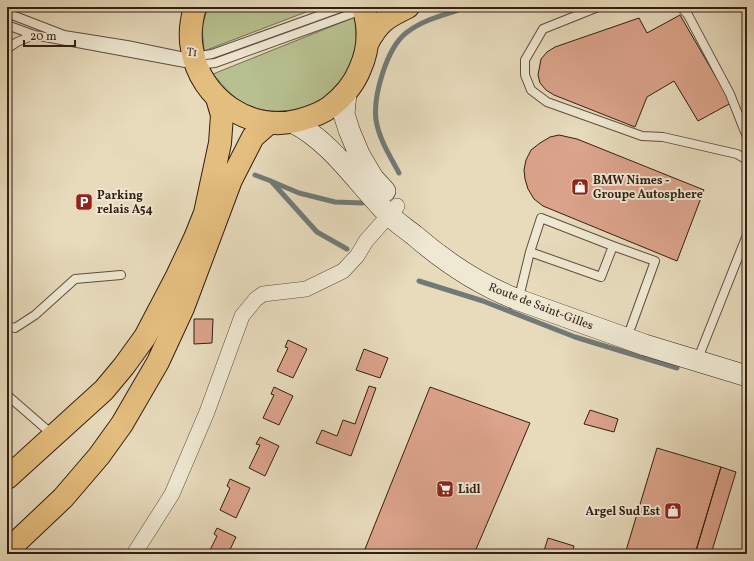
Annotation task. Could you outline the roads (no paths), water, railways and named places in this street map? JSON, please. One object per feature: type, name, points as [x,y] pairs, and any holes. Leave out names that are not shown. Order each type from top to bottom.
[{"type":"main road","points":[[367,44],[373,31],[381,23],[391,15],[408,7]]},
{"type":"main road","points":[[190,11],[191,42],[195,61],[203,81],[217,98],[226,106],[246,117],[269,123],[292,122],[312,117],[325,111],[346,93],[358,75],[366,55],[367,26],[360,8]]},
{"type":"main road","name":"Route de Saint-Gilles","points":[[346,93],[344,114],[358,154],[393,210],[469,262],[501,281],[630,327],[747,376]]},
{"type":"main road","points":[[7,478],[104,390],[145,337],[177,276],[205,213],[222,129],[222,115],[217,98]]},
{"type":"main road","name":"Route de Saint-Gilles","points":[[292,122],[302,127],[325,146],[393,210],[435,253],[466,274],[497,291],[645,345],[747,364]]},
{"type":"main road","points":[[7,551],[63,498],[99,456],[122,424],[158,362],[183,308],[234,174],[253,137],[269,123]]},
{"type":"street","points":[[134,554],[172,494],[207,412],[242,316],[256,299],[263,294],[306,290],[343,270],[357,256],[366,241],[393,210]]},
{"type":"lane","points":[[598,7],[543,29],[525,60],[525,75],[531,90],[547,102],[642,136],[670,139],[738,154],[747,160]]},
{"type":"lane","points":[[681,7],[688,15],[730,94],[747,137]]},
{"type":"lane","name":"T1","points":[[7,25],[34,35],[215,63],[360,8]]},
{"type":"lane","name":"T1","points":[[7,12],[64,35],[127,45],[180,56],[195,61],[212,54],[360,8]]},
{"type":"lane","points":[[7,21],[64,35]]},
{"type":"lane","points":[[7,49],[17,42],[34,35]]},
{"type":"lane","points":[[521,289],[530,252],[541,218],[655,261],[630,327]]},
{"type":"lane","points":[[699,356],[747,235]]},
{"type":"lane","points":[[530,252],[601,277],[613,246]]},
{"type":"lane","points":[[7,326],[15,328],[35,315],[75,279],[120,276]]},
{"type":"lane","points":[[7,395],[54,436]]},
{"type":"waterway","points":[[399,173],[382,141],[376,120],[379,85],[387,61],[399,40],[413,28],[436,17],[468,7]]},
{"type":"waterway","points":[[255,175],[271,181],[317,232],[347,249]]},
{"type":"waterway","points":[[273,182],[299,193],[335,202],[363,203]]},
{"type":"waterway","points":[[419,281],[483,301],[575,337],[677,368]]},
{"type":"place","name":"BMW Nimes - Groupe Autosphere","points":[[580,187]]},
{"type":"place","name":"Parking relais A54","points":[[84,202]]},
{"type":"place","name":"Lidl","points":[[445,489]]},
{"type":"place","name":"Argel Sud Est","points":[[673,511]]}]
